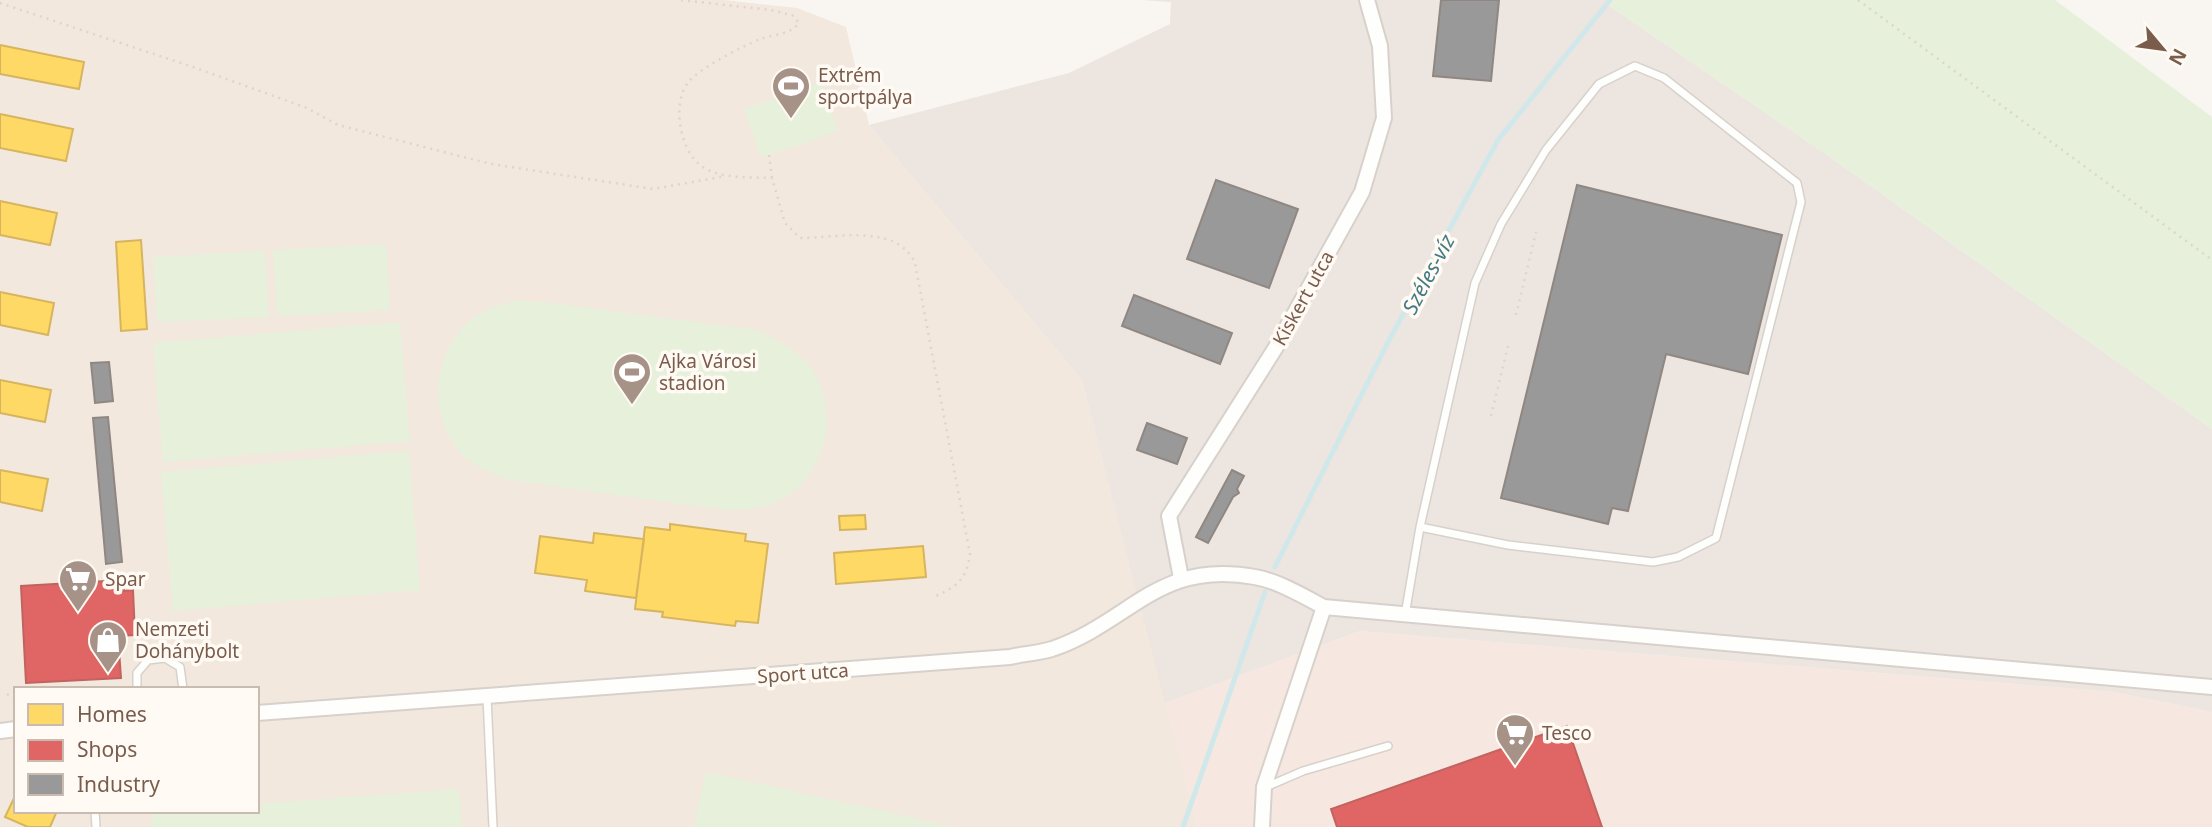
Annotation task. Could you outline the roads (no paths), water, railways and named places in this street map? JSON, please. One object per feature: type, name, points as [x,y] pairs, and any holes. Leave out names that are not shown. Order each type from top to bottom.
[{"type":"street","name":"Kiskert utca","points":[[1181,578],[1170,516],[1276,347],[1362,192],[1384,118],[1380,46],[1367,0]]},
{"type":"street","name":"Sport utca","points":[[259,713],[1010,657],[1052,648],[1098,626],[1155,589],[1181,578],[1217,572],[1257,577],[1324,607],[2212,687]]},
{"type":"street","points":[[1262,827],[1264,787],[1324,607]]},
{"type":"lane","points":[[1405,615],[1420,527],[1475,283],[1501,224],[1546,150],[1598,84],[1635,66],[1664,78],[1797,183],[1801,202],[1716,538],[1678,557],[1653,562],[1508,545],[1420,527]]},
{"type":"lane","points":[[137,687],[137,673],[148,660],[165,658],[180,667],[183,687]]},
{"type":"lane","points":[[488,697],[492,827]]},
{"type":"lane","points":[[1264,787],[1303,771],[1388,746]]},
{"type":"waterway","name":"Széles-víz","points":[[1275,567],[1387,344],[1498,140],[1610,0]]},
{"type":"waterway","name":"Széles-víz","points":[[1183,827],[1265,592]]},
{"type":"place","name":"Extrém sportpálya","points":[[791,120]]},
{"type":"place","name":"Ajka Városi stadion","points":[[632,406]]},
{"type":"place","name":"Spar","points":[[78,613]]},
{"type":"place","name":"Nemzeti Dohánybolt","points":[[108,674]]},
{"type":"place","name":"Tesco","points":[[1515,767]]}]
